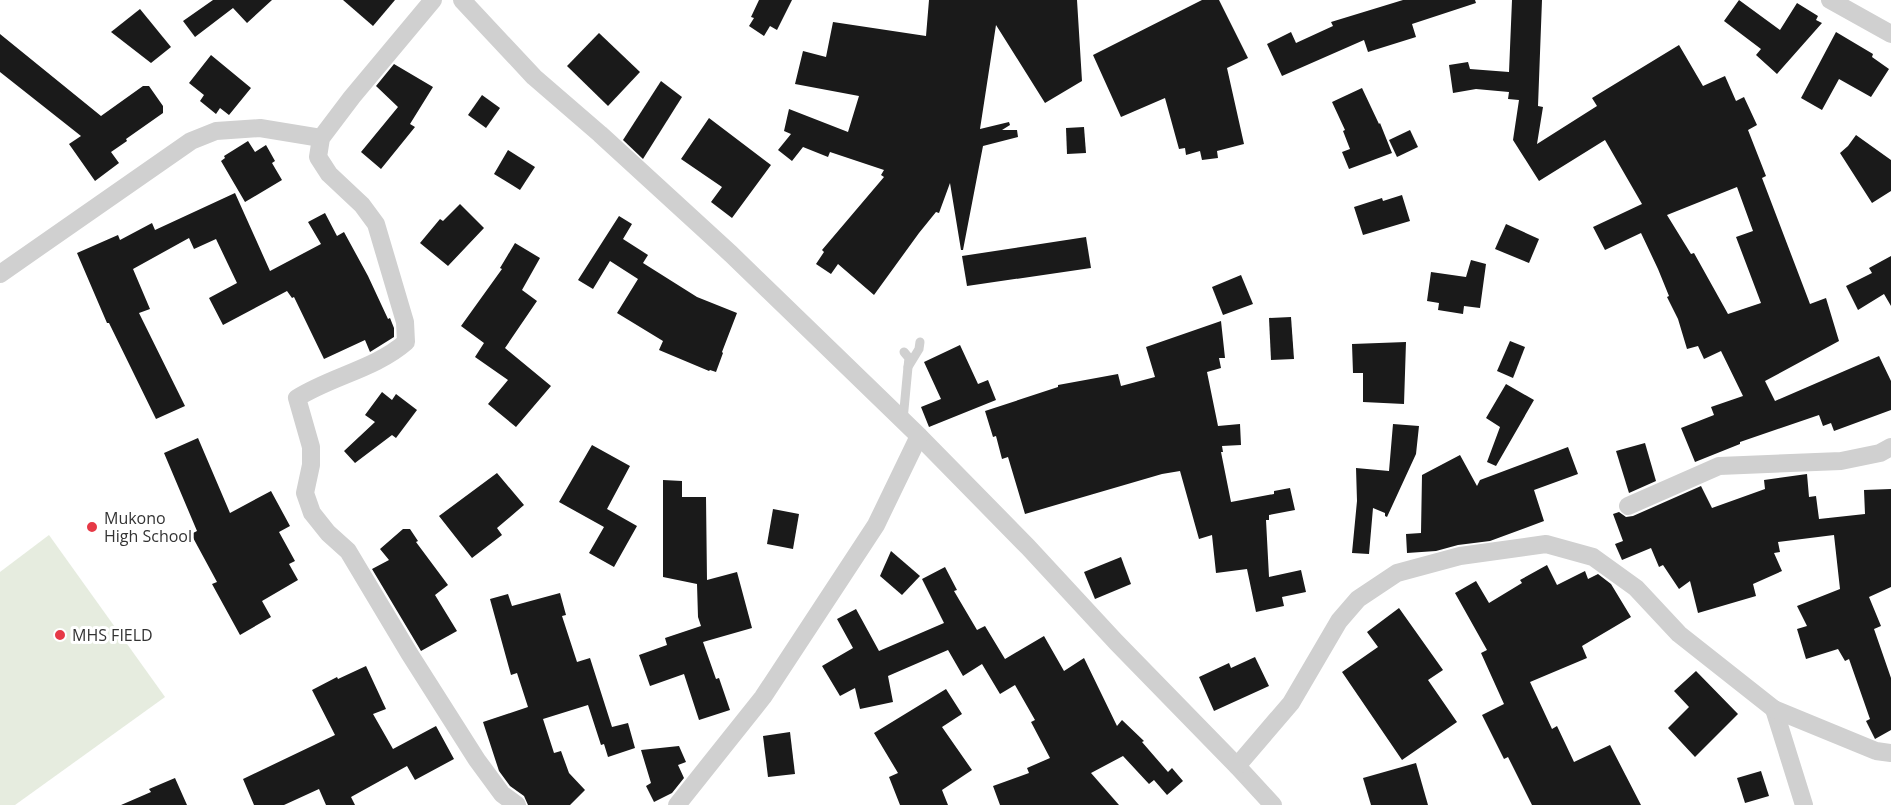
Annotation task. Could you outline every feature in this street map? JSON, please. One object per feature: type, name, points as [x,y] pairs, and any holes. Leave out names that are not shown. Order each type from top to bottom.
[{"type":"street","points":[[433,0],[321,138],[318,157],[329,174],[362,205],[376,224],[405,322],[406,342],[390,355],[297,398],[311,447],[311,465],[305,494],[312,513],[328,533],[348,551],[477,760],[502,795],[517,805]]},
{"type":"street","points":[[462,0],[534,77],[731,254],[903,420],[1028,547],[1273,805]]},
{"type":"street","points":[[1830,0],[1891,34]]},
{"type":"street","points":[[0,274],[191,141],[216,131],[260,128],[321,138]]},
{"type":"street","points":[[677,805],[776,678],[876,525],[919,436]]},
{"type":"street","points":[[1628,506],[1719,466],[1841,461],[1880,453],[1891,447]]},
{"type":"street","points":[[1237,766],[1291,703],[1339,621],[1359,598],[1397,573],[1460,556],[1546,544],[1593,557],[1636,588],[1679,634],[1774,709],[1876,751],[1891,753]]},
{"type":"street","points":[[1774,709],[1804,805]]},
{"type":"lane","points":[[908,367],[919,349],[920,342]]},
{"type":"lane","points":[[903,420],[909,358],[904,352]]},
{"type":"shaded area","name":"MHS FIELD","points":[[49,535],[165,697],[15,805],[0,805],[0,572]]},
{"type":"building","points":[[213,0],[272,0],[247,23],[233,8],[195,37],[183,21]]},
{"type":"building","points":[[343,0],[395,0],[373,26]]},
{"type":"building","points":[[759,0],[792,0],[777,30],[770,26],[764,36],[749,26]]},
{"type":"building","points":[[929,0],[1077,0],[1082,81],[1045,103],[996,25],[980,129],[1009,122],[1010,125],[1002,130],[1017,130],[1018,137],[983,146],[963,250],[961,250],[950,183],[939,213],[936,212],[919,233],[874,295],[838,264],[831,274],[816,264],[824,252],[822,250],[884,177],[881,175],[884,170],[830,152],[828,157],[803,147],[792,161],[778,150],[791,134],[784,131],[789,109],[848,132],[859,96],[795,84],[803,51],[826,57],[833,22],[926,36]]},
{"type":"building","points":[[1202,0],[1219,0],[1248,58],[1227,68],[1244,144],[1217,151],[1218,158],[1202,160],[1200,151],[1186,155],[1185,148],[1179,149],[1165,98],[1121,117],[1093,55]]},
{"type":"building","points":[[1403,0],[1475,0],[1476,3],[1412,24],[1416,37],[1368,52],[1364,40],[1282,76],[1267,44],[1291,32],[1296,43],[1333,26],[1331,22]]},
{"type":"building","points":[[1512,0],[1542,0],[1538,106],[1543,107],[1537,144],[1597,106],[1592,98],[1679,45],[1703,86],[1725,76],[1736,101],[1744,97],[1757,125],[1748,130],[1766,176],[1762,178],[1810,304],[1826,298],[1839,341],[1765,381],[1775,401],[1879,356],[1891,381],[1891,410],[1834,431],[1831,423],[1823,426],[1819,415],[1740,442],[1740,444],[1695,462],[1681,428],[1714,415],[1711,407],[1743,396],[1721,351],[1704,359],[1698,346],[1687,349],[1678,319],[1667,297],[1669,296],[1641,233],[1605,250],[1593,227],[1642,204],[1605,140],[1539,181],[1513,140],[1519,100],[1508,99],[1509,92],[1476,89],[1453,93],[1449,65],[1468,62],[1470,69],[1509,72]],"holes":[[[1737,187],[1753,231],[1736,237],[1761,303],[1728,314],[1694,253],[1691,254],[1667,215]]]},
{"type":"building","points":[[1739,0],[1780,30],[1797,3],[1818,16],[1816,20],[1822,23],[1777,74],[1756,55],[1761,49],[1724,21]]},
{"type":"building","points":[[140,9],[171,47],[151,63],[111,32]]},
{"type":"building","points":[[1836,32],[1873,54],[1872,57],[1889,69],[1871,97],[1839,79],[1822,110],[1801,98]]},
{"type":"building","points":[[599,33],[640,72],[608,106],[567,66]]},
{"type":"building","points":[[0,34],[101,116],[143,86],[149,86],[163,106],[163,113],[111,152],[119,163],[95,181],[69,144],[81,136],[0,72]]},
{"type":"building","points":[[211,55],[251,88],[229,115],[220,108],[216,114],[200,101],[204,95],[189,83]]},
{"type":"building","points":[[394,64],[433,87],[410,124],[415,127],[381,169],[361,152],[398,107],[376,86]]},
{"type":"building","points":[[661,81],[682,97],[643,159],[623,140]]},
{"type":"building","points":[[1362,88],[1392,153],[1349,169],[1342,152],[1350,149],[1343,131],[1345,130],[1332,102]]},
{"type":"building","points":[[482,95],[500,108],[486,128],[468,115]]},
{"type":"building","points":[[709,118],[771,165],[732,218],[711,202],[722,187],[681,159]]},
{"type":"building","points":[[1084,127],[1086,153],[1067,154],[1066,128]]},
{"type":"building","points":[[1410,130],[1418,147],[1397,157],[1389,140]]},
{"type":"building","points":[[1856,135],[1891,160],[1891,191],[1872,203],[1840,153]]},
{"type":"building","points":[[248,141],[255,152],[266,145],[275,161],[272,163],[282,180],[245,202],[221,161],[225,158],[224,156]]},
{"type":"building","points":[[508,150],[535,167],[520,190],[494,174]]},
{"type":"building","points":[[235,193],[270,271],[321,244],[308,222],[325,213],[337,236],[344,232],[388,319],[390,318],[394,328],[394,337],[370,352],[365,340],[324,359],[294,297],[292,298],[287,291],[223,325],[209,298],[237,283],[216,239],[194,249],[189,238],[133,269],[150,309],[139,313],[185,406],[156,419],[107,323],[77,253],[118,235],[120,240],[152,223],[155,230]]},
{"type":"building","points":[[1402,195],[1410,221],[1363,235],[1354,207],[1382,198],[1383,201]]},
{"type":"building","points":[[460,204],[484,228],[448,266],[420,243],[440,219],[443,221]]},
{"type":"building","points":[[619,216],[632,224],[623,239],[648,255],[643,263],[697,297],[737,313],[716,372],[659,350],[663,341],[617,313],[638,279],[610,261],[593,289],[578,280]]},
{"type":"building","points":[[1506,224],[1539,239],[1529,263],[1495,249]]},
{"type":"building","points":[[1086,237],[1091,268],[967,286],[962,256]]},
{"type":"building","points":[[515,243],[540,258],[522,290],[537,301],[505,348],[551,386],[516,427],[488,404],[508,380],[475,357],[484,343],[461,326],[502,269],[500,268]]},
{"type":"building","points":[[1891,256],[1891,306],[1884,294],[1858,310],[1846,286],[1872,273],[1869,268]]},
{"type":"building","points":[[1471,260],[1486,264],[1480,308],[1464,306],[1463,314],[1438,310],[1439,303],[1427,301],[1431,272],[1466,277]]},
{"type":"building","points":[[1241,275],[1253,304],[1223,315],[1212,287]]},
{"type":"building","points":[[1291,317],[1294,359],[1271,360],[1269,318]]},
{"type":"building","points":[[1221,321],[1225,358],[1219,358],[1221,368],[1207,372],[1218,426],[1240,424],[1241,445],[1222,446],[1223,452],[1221,452],[1231,502],[1274,494],[1274,491],[1290,488],[1295,510],[1269,515],[1269,520],[1266,520],[1269,577],[1301,570],[1306,592],[1282,597],[1284,606],[1256,612],[1247,569],[1216,573],[1212,535],[1199,539],[1180,471],[1162,474],[1025,514],[1008,457],[1002,459],[996,436],[993,437],[985,411],[1058,387],[1058,385],[1118,374],[1121,386],[1155,377],[1146,347]]},
{"type":"building","points":[[1510,341],[1525,347],[1513,378],[1497,371]]},
{"type":"building","points":[[1406,342],[1404,404],[1363,402],[1363,373],[1353,373],[1352,344]]},
{"type":"building","points":[[960,345],[978,384],[988,380],[996,400],[929,427],[921,407],[941,399],[924,362]]},
{"type":"building","points":[[1506,384],[1534,400],[1496,466],[1487,462],[1500,427],[1486,418]]},
{"type":"building","points":[[382,392],[392,400],[396,394],[417,410],[396,438],[392,435],[355,463],[344,451],[375,422],[365,415]]},
{"type":"building","points":[[1393,424],[1419,426],[1416,454],[1387,517],[1385,513],[1373,508],[1369,554],[1352,553],[1357,501],[1356,468],[1389,471]]},
{"type":"building","points":[[198,438],[230,513],[271,491],[290,526],[279,532],[295,561],[289,564],[298,580],[262,601],[271,617],[240,635],[212,584],[217,582],[191,534],[197,531],[164,453]]},
{"type":"building","points":[[1645,443],[1656,481],[1629,493],[1616,451]]},
{"type":"building","points":[[592,445],[630,466],[607,509],[637,526],[614,567],[589,553],[604,527],[559,502]]},
{"type":"building","points":[[1568,447],[1578,474],[1534,490],[1544,521],[1490,541],[1458,545],[1436,551],[1407,553],[1406,534],[1421,533],[1422,475],[1460,455],[1477,486],[1480,480]]},
{"type":"building","points":[[497,473],[524,505],[497,528],[502,535],[472,558],[439,516]]},
{"type":"building","points":[[1807,474],[1809,497],[1816,496],[1819,519],[1865,514],[1864,490],[1891,489],[1891,587],[1869,597],[1881,626],[1874,629],[1891,678],[1891,730],[1875,739],[1866,721],[1870,719],[1849,659],[1845,661],[1838,649],[1806,659],[1797,629],[1807,626],[1797,606],[1840,589],[1834,535],[1778,542],[1780,552],[1774,553],[1782,571],[1753,584],[1756,596],[1698,613],[1690,581],[1679,589],[1663,565],[1659,567],[1651,548],[1622,560],[1615,544],[1623,541],[1613,514],[1619,512],[1626,517],[1633,516],[1701,486],[1712,508],[1765,489],[1764,480]]},
{"type":"building","points":[[663,480],[682,481],[682,497],[706,497],[707,580],[737,572],[752,628],[703,642],[730,710],[699,720],[684,674],[650,686],[639,655],[667,645],[665,638],[701,626],[698,617],[697,584],[663,577]]},
{"type":"building","points":[[773,509],[799,514],[793,549],[767,544]]},
{"type":"building","points":[[403,529],[410,529],[418,541],[416,542],[448,585],[435,595],[457,631],[421,651],[372,569],[389,560],[380,549]]},
{"type":"building","points":[[891,551],[920,576],[902,595],[880,576]]},
{"type":"building","points":[[1121,557],[1131,584],[1095,599],[1084,572]]},
{"type":"building","points":[[1547,565],[1557,585],[1585,571],[1588,579],[1598,574],[1611,584],[1631,617],[1582,646],[1587,658],[1530,682],[1552,729],[1557,726],[1574,762],[1610,745],[1641,805],[1532,805],[1508,757],[1504,759],[1482,715],[1504,704],[1481,653],[1487,650],[1455,593],[1476,581],[1489,603],[1522,583],[1520,580]]},
{"type":"building","points":[[945,567],[957,590],[954,591],[977,630],[985,626],[1005,659],[1044,636],[1064,671],[1084,658],[1117,726],[1122,720],[1144,741],[1142,742],[1168,772],[1172,768],[1183,781],[1167,795],[1154,780],[1149,784],[1123,756],[1091,773],[1119,805],[1000,805],[993,786],[1029,773],[1027,768],[1050,758],[1031,722],[1035,720],[1015,685],[1000,694],[982,664],[963,676],[948,650],[888,676],[893,702],[860,709],[855,688],[840,696],[822,666],[853,648],[837,619],[856,609],[879,651],[944,623],[922,579]]},
{"type":"building","points":[[560,593],[566,615],[562,616],[577,662],[590,658],[612,727],[628,723],[635,748],[608,757],[604,744],[601,745],[588,705],[543,719],[554,753],[561,751],[569,773],[585,790],[570,805],[528,805],[524,796],[510,786],[499,771],[483,722],[528,707],[517,673],[511,675],[490,599],[508,594],[512,606]]},
{"type":"building","points":[[1399,608],[1443,670],[1428,680],[1457,722],[1402,760],[1342,672],[1378,647],[1367,632]]},
{"type":"building","points":[[1255,657],[1269,686],[1214,711],[1199,677],[1229,663],[1231,668]]},
{"type":"building","points":[[366,666],[386,709],[373,714],[393,749],[436,726],[454,759],[415,780],[407,766],[351,797],[355,805],[326,805],[319,789],[284,805],[254,805],[243,779],[335,735],[312,690]]},
{"type":"building","points":[[1696,671],[1738,714],[1695,757],[1668,728],[1689,707],[1674,691]]},
{"type":"building","points":[[946,689],[962,714],[942,727],[972,770],[942,790],[948,805],[900,805],[889,777],[898,773],[874,733]]},
{"type":"building","points":[[790,732],[795,774],[768,777],[763,736]]},
{"type":"building","points":[[679,746],[686,762],[678,765],[684,778],[672,793],[654,802],[646,786],[651,783],[641,750]]},
{"type":"building","points":[[1416,763],[1428,805],[1371,805],[1363,778]]},
{"type":"building","points":[[1761,771],[1769,796],[1745,803],[1737,778]]},
{"type":"building","points":[[175,778],[187,805],[121,805],[151,792],[149,789]]},
{"type":"place","name":"Mukono High School","points":[[92,527]]},
{"type":"place","name":"MHS FIELD","points":[[60,635]]}]
